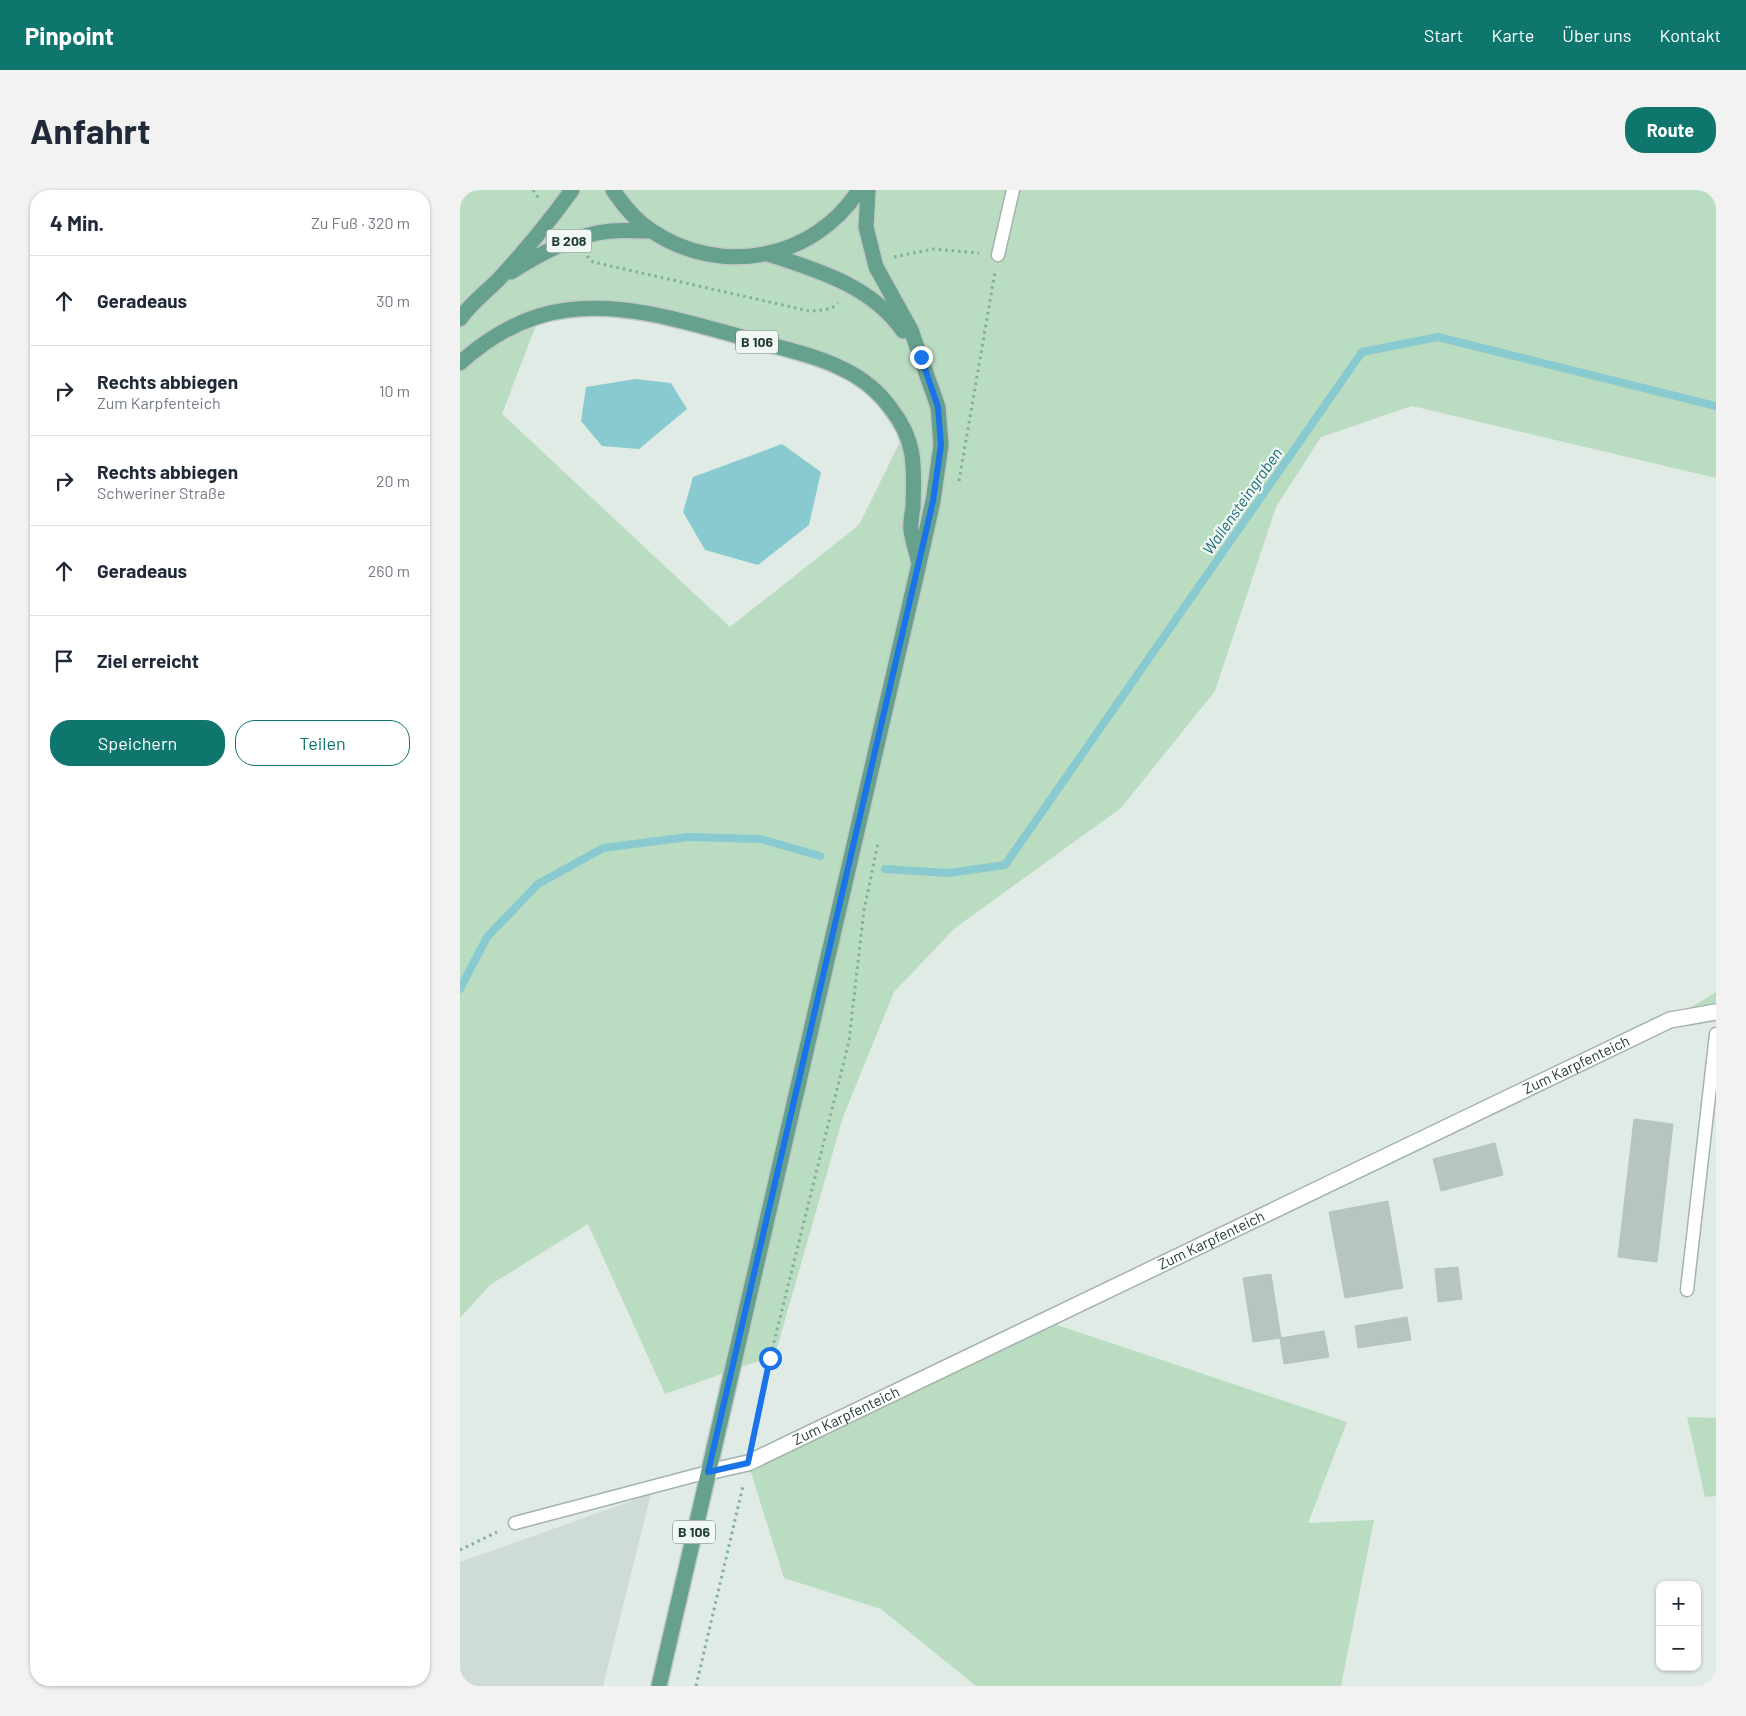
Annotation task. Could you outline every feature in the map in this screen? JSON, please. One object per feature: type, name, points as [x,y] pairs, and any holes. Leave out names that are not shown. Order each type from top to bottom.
[{"type":"main road","name":"B 208","points":[[460,319],[552,218],[572,190]]},
{"type":"main road","name":"B 106","points":[[613,190],[624,206],[650,231],[677,246],[707,255],[737,258],[768,254],[799,243],[827,226],[851,203],[858,190]]},
{"type":"main road","name":"B 106","points":[[659,1686],[919,564],[933,501],[941,445],[938,407],[921,357],[911,330],[876,267],[866,227],[868,190]]},
{"type":"main road","name":"B 208","points":[[497,280],[534,257],[572,240],[611,231],[650,231]]},
{"type":"main road","name":"B 106","points":[[768,254],[815,269],[853,286],[894,318],[921,357]]},
{"type":"main road","name":"B 106","points":[[460,363],[478,347],[506,330],[540,315],[589,308],[634,310],[695,325],[829,363],[845,370],[872,388],[893,411],[906,434],[914,464],[911,530],[919,564]]},
{"type":"street","name":"Zum Karpfenteich","points":[[708,1472],[748,1463],[1670,1020],[1716,1012]]},
{"type":"lane","points":[[998,255],[1013,190]]},
{"type":"lane","points":[[1687,1290],[1716,1034]]},
{"type":"lane","points":[[515,1523],[708,1472]]},
{"type":"path","points":[[961,474],[998,255]]},
{"type":"path","points":[[696,1686],[748,1463],[770,1358],[849,1041],[864,910],[878,846]]},
{"type":"path","points":[[460,1550],[515,1523]]},
{"type":"shaded area","points":[[651,1494],[603,1686],[460,1686],[460,1562]]},
{"type":"green space","points":[[460,190],[1716,190],[1716,478],[1412,406],[1321,437],[1276,507],[1215,691],[1121,808],[955,928],[894,992],[843,1117],[775,1355],[665,1394],[588,1224],[490,1285],[460,1318]],"holes":[[[634,310],[845,370],[905,432],[859,525],[730,627],[502,414],[540,315]]]},
{"type":"green space","points":[[1716,992],[1716,1012],[1670,1020]]},
{"type":"green space","points":[[1045,1321],[1347,1422],[1308,1523],[1374,1520],[1341,1686],[976,1686],[881,1609],[784,1578],[748,1463]]},
{"type":"green space","points":[[1687,1417],[1716,1418],[1716,1496],[1705,1497]]},
{"type":"water","points":[[635,379],[671,383],[687,409],[639,449],[602,446],[581,421],[586,387]]},
{"type":"water","points":[[782,444],[821,472],[809,525],[758,565],[705,550],[683,512],[693,477]]},
{"type":"building","points":[[1634,1119],[1673,1124],[1657,1262],[1618,1257]]},
{"type":"building","points":[[1495,1143],[1503,1175],[1441,1191],[1433,1159]]},
{"type":"building","points":[[1388,1201],[1403,1288],[1345,1298],[1329,1212]]},
{"type":"building","points":[[1458,1267],[1462,1299],[1438,1302],[1435,1269]]},
{"type":"building","points":[[1271,1274],[1281,1338],[1253,1342],[1243,1278]]},
{"type":"building","points":[[1407,1317],[1411,1340],[1358,1348],[1355,1326]]},
{"type":"building","points":[[1324,1331],[1329,1357],[1284,1364],[1280,1338]]},
{"type":"waterway","name":"Wallensteingraben","points":[[885,869],[948,873],[1005,865],[1362,352],[1438,337],[1716,406]]},
{"type":"waterway","name":"Wallensteingraben","points":[[460,989],[487,937],[538,884],[603,848],[688,837],[761,839],[820,856]]},
{"type":"route","points":[[770,1358],[748,1463],[708,1472],[933,501],[941,445],[938,407],[921,357]]}]
